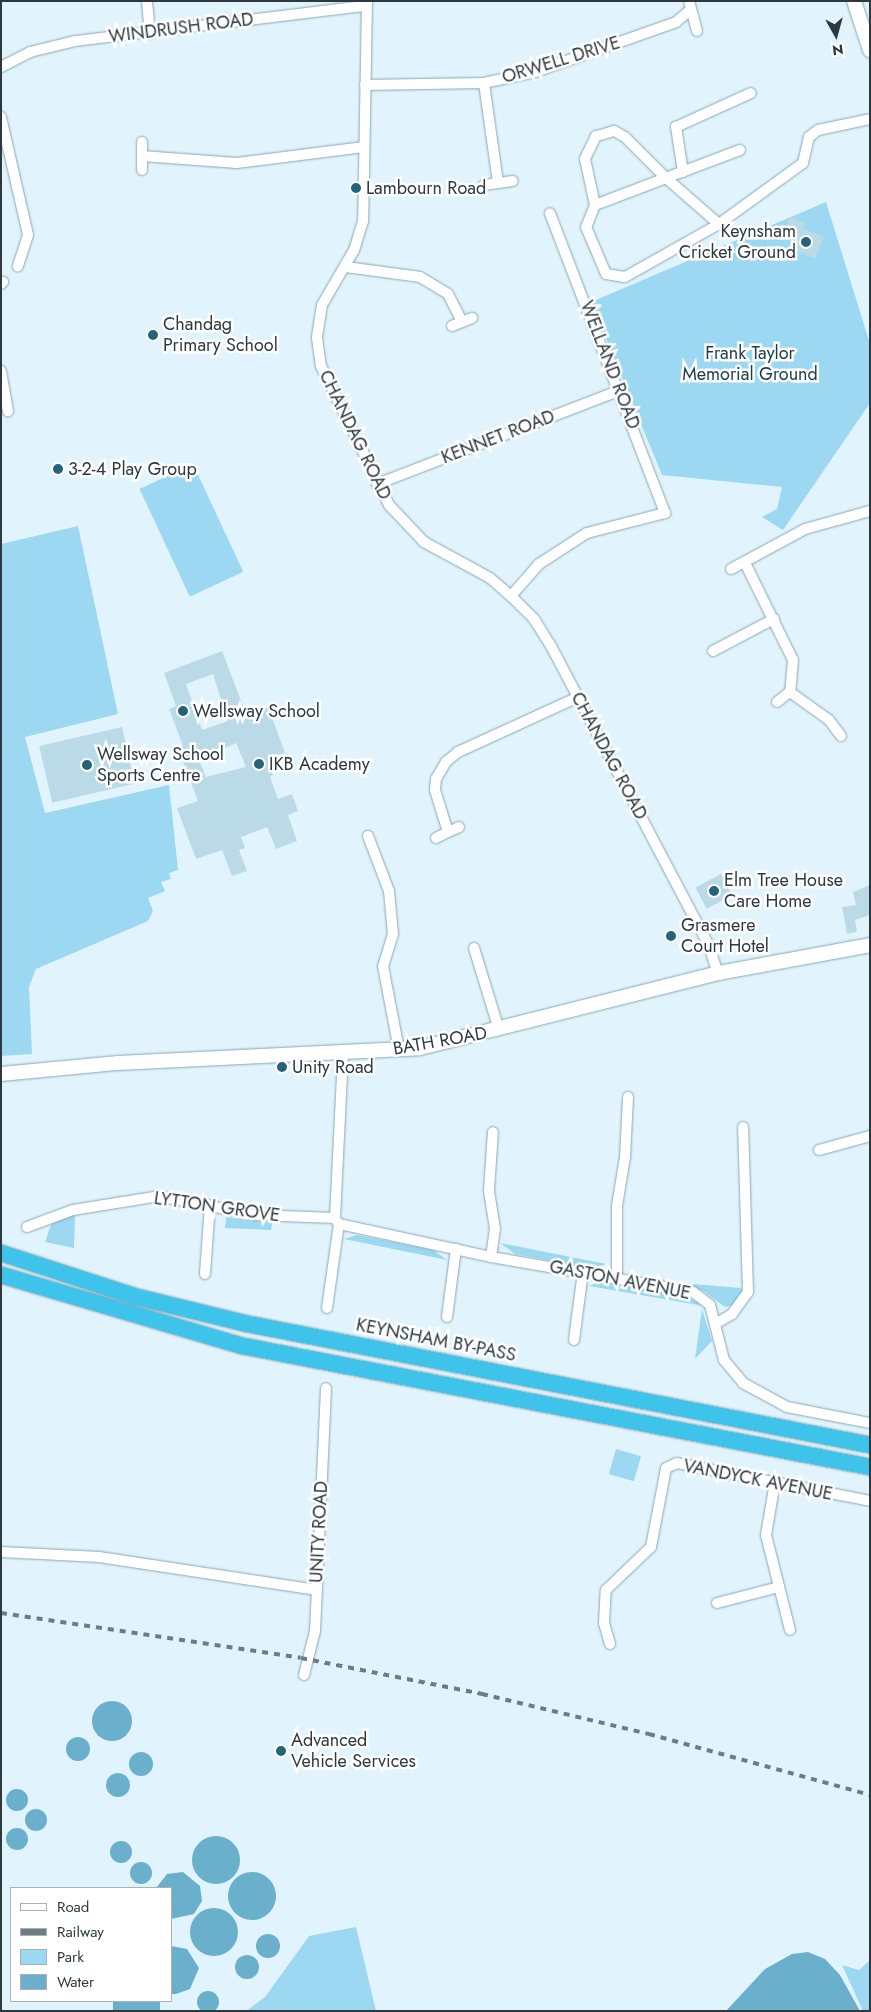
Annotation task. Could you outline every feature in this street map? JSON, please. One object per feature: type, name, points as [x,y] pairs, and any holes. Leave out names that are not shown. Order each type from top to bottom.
[{"type":"highway","name":"KEYNSHAM BY-PASS","points":[[1,1253],[133,1296],[248,1324],[870,1445]]},
{"type":"highway","points":[[1,1275],[243,1346],[870,1467]]},
{"type":"main road","points":[[854,1],[870,50]]},
{"type":"main road","name":"BATH ROAD","points":[[1,1074],[118,1063],[399,1050],[499,1030],[718,973],[870,945]]},
{"type":"street","points":[[148,1],[150,34]]},
{"type":"street","name":"WINDRUSH ROAD","points":[[1,67],[53,45],[150,34],[294,12],[366,4]]},
{"type":"street","name":"CHANDAG ROAD","points":[[366,4],[363,221],[346,267],[322,305],[318,352],[325,376],[389,505],[424,542],[490,578],[534,619],[578,697],[709,946],[718,973]]},
{"type":"street","points":[[689,6],[697,31]]},
{"type":"street","name":"ORWELL DRIVE","points":[[365,85],[484,83],[563,63],[676,22],[689,6]]},
{"type":"street","points":[[484,83],[498,183]]},
{"type":"street","points":[[683,172],[676,127],[750,93]]},
{"type":"street","points":[[1,117],[28,235],[18,266]]},
{"type":"street","points":[[719,224],[666,178],[625,136],[614,131],[596,136],[586,159],[596,205],[586,227],[600,266],[613,278],[625,277],[664,258],[719,224],[804,163],[809,136],[818,130],[870,120]]},
{"type":"street","points":[[142,142],[142,170]]},
{"type":"street","points":[[142,156],[237,163],[364,148]]},
{"type":"street","points":[[596,205],[740,150]]},
{"type":"street","points":[[484,185],[512,180]]},
{"type":"street","name":"WELLAND ROAD","points":[[511,596],[539,564],[586,533],[661,516],[665,513],[664,503],[550,213]]},
{"type":"street","points":[[346,267],[420,277],[436,284],[448,294],[467,320],[452,326]]},
{"type":"street","points":[[1,371],[8,411]]},
{"type":"street","name":"KENNET ROAD","points":[[377,484],[620,390]]},
{"type":"street","points":[[731,569],[805,529],[870,511]]},
{"type":"street","points":[[745,563],[793,660],[790,692],[777,702]]},
{"type":"street","points":[[713,651],[774,620]]},
{"type":"street","points":[[790,692],[829,720],[841,736]]},
{"type":"street","points":[[448,832],[435,790],[436,779],[446,762],[458,752],[578,697]]},
{"type":"street","points":[[436,838],[459,826]]},
{"type":"street","points":[[368,836],[389,892],[393,934],[382,966],[399,1050]]},
{"type":"street","points":[[474,948],[499,1030]]},
{"type":"street","points":[[327,1308],[337,1221],[343,1053]]},
{"type":"street","points":[[617,1278],[617,1206],[625,1157],[628,1097]]},
{"type":"street","points":[[715,1324],[732,1314],[748,1292],[743,1127]]},
{"type":"street","points":[[491,1256],[495,1228],[489,1190],[493,1132]]},
{"type":"street","points":[[819,1150],[870,1136]]},
{"type":"street","name":"LYTTON GROVE","points":[[27,1227],[42,1221],[120,1200],[160,1196],[256,1215],[337,1221]]},
{"type":"street","points":[[205,1274],[210,1205]]},
{"type":"street","points":[[42,1221],[45,1233]]},
{"type":"street","name":"GASTON AVENUE","points":[[337,1221],[491,1256],[693,1292],[710,1305],[724,1360],[732,1373],[763,1397],[787,1407],[870,1423]]},
{"type":"street","points":[[447,1317],[456,1249]]},
{"type":"street","points":[[574,1340],[583,1272]]},
{"type":"street","name":"UNITY ROAD","points":[[304,1675],[315,1631],[326,1388]]},
{"type":"street","name":"VANDYCK AVENUE","points":[[610,1644],[604,1623],[606,1590],[651,1548],[666,1468],[677,1463],[870,1501]]},
{"type":"street","points":[[775,1482],[766,1535],[790,1630]]},
{"type":"street","points":[[1,1552],[99,1557],[316,1590]]},
{"type":"street","points":[[717,1603],[779,1587]]},
{"type":"green space","name":"Frank Taylor Memorial Ground","points":[[826,202],[870,344],[870,403],[783,530],[762,517],[777,509],[782,487],[662,475],[591,302]]},
{"type":"green space","points":[[193,464],[243,572],[190,597],[140,489]]},
{"type":"green space","points":[[78,526],[118,714],[25,737],[45,813],[169,785],[178,870],[169,873],[171,879],[161,882],[165,891],[148,898],[153,911],[148,921],[36,969],[29,987],[32,1054],[1,1056],[1,544]]},
{"type":"green space","points":[[75,1214],[74,1248],[45,1242],[52,1222]]},
{"type":"green space","points":[[226,1217],[272,1223],[271,1230],[225,1228]]},
{"type":"green space","points":[[357,1235],[433,1250],[447,1260],[344,1239]]},
{"type":"green space","points":[[500,1243],[606,1264],[594,1269],[515,1254]]},
{"type":"green space","points":[[602,1281],[686,1296],[704,1306],[589,1286]]},
{"type":"green space","points":[[682,1283],[741,1288],[742,1291],[734,1305],[725,1307],[703,1291]]},
{"type":"green space","points":[[702,1309],[712,1341],[695,1359]]},
{"type":"green space","points":[[616,1449],[641,1456],[634,1481],[609,1474]]},
{"type":"green space","points":[[356,1927],[376,2011],[246,2011],[265,1997],[309,1936]]},
{"type":"green space","points":[[870,1960],[870,2011],[863,2011],[842,1965],[859,1970]]},
{"type":"water","points":[[112,1701],[126,1707],[132,1721],[126,1735],[112,1741],[98,1735],[92,1721],[98,1707]]},
{"type":"water","points":[[78,1737],[87,1740],[90,1749],[87,1758],[78,1761],[69,1758],[66,1749],[69,1740]]},
{"type":"water","points":[[141,1752],[149,1756],[153,1764],[149,1772],[141,1776],[133,1772],[129,1764],[133,1756]]},
{"type":"water","points":[[118,1773],[123,1774],[129,1780],[129,1790],[123,1796],[118,1797],[113,1796],[107,1790],[106,1785],[107,1780],[113,1774]]},
{"type":"water","points":[[17,1789],[25,1792],[28,1800],[25,1808],[17,1811],[9,1808],[6,1800],[9,1792]]},
{"type":"water","points":[[36,1809],[44,1812],[47,1820],[44,1828],[36,1831],[28,1828],[25,1820],[28,1812]]},
{"type":"water","points":[[17,1828],[25,1831],[28,1839],[25,1847],[17,1850],[9,1847],[6,1839],[9,1831]]},
{"type":"water","points":[[216,1836],[225,1838],[233,1843],[238,1851],[240,1860],[238,1869],[233,1877],[225,1882],[216,1884],[207,1882],[199,1877],[194,1869],[192,1860],[194,1851],[199,1843],[207,1838]]},
{"type":"water","points":[[121,1841],[129,1844],[132,1852],[129,1860],[121,1863],[113,1860],[110,1852],[113,1844]]},
{"type":"water","points":[[141,1862],[149,1865],[152,1873],[149,1881],[141,1884],[133,1881],[130,1873],[133,1865]]},
{"type":"water","points":[[183,1872],[200,1886],[202,1901],[194,1914],[172,1919],[172,1887],[157,1887],[167,1874]]},
{"type":"water","points":[[252,1872],[261,1874],[269,1879],[274,1887],[276,1896],[274,1905],[269,1913],[261,1918],[252,1920],[243,1918],[235,1913],[230,1905],[228,1896],[230,1887],[235,1879],[243,1874]]},
{"type":"water","points":[[214,1908],[223,1910],[231,1915],[236,1923],[238,1932],[236,1941],[231,1949],[223,1954],[214,1956],[205,1954],[197,1949],[192,1941],[190,1932],[192,1923],[197,1915],[205,1910]]},
{"type":"water","points":[[268,1934],[276,1938],[280,1946],[276,1954],[268,1958],[260,1954],[256,1946],[260,1938]]},
{"type":"water","points":[[172,1946],[187,1949],[199,1968],[190,1989],[172,1994]]},
{"type":"water","points":[[808,1952],[825,1959],[840,1975],[860,2011],[726,2011],[765,1969],[792,1954]]},
{"type":"water","points":[[247,1955],[255,1959],[259,1967],[255,1975],[247,1979],[239,1975],[235,1967],[239,1959]]},
{"type":"water","points":[[208,1991],[216,1994],[219,2002],[216,2010],[208,2013],[200,2010],[197,2002],[200,1994]]},
{"type":"water","points":[[113,2002],[160,2002],[160,2011],[113,2011]]},
{"type":"building","name":"Keynsham Cricket Ground","points":[[790,217],[805,223],[803,229],[824,237],[815,259],[788,248],[792,237],[784,233]]},
{"type":"building","name":"IKB Academy","points":[[222,651],[246,714],[268,706],[285,753],[275,756],[278,762],[270,765],[273,775],[270,777],[278,799],[292,794],[298,811],[288,815],[297,841],[276,849],[267,827],[241,837],[245,848],[239,850],[247,871],[232,876],[222,850],[196,859],[177,808],[198,801],[178,748],[183,746],[169,709],[176,706],[164,673]],"holes":[[[213,674],[228,721],[202,730],[186,684]],[[236,743],[246,767],[206,777],[199,760]]]},
{"type":"building","name":"Wellsway School Sports Centre","points":[[122,727],[135,784],[52,803],[39,746]]},
{"type":"building","name":"Elm Tree House Care Home","points":[[721,874],[732,895],[707,909],[695,888]]},
{"type":"building","points":[[870,885],[870,915],[855,920],[857,932],[847,934],[842,907],[856,905],[853,892]]},
{"type":"railway","points":[[1,1613],[301,1658],[482,1694],[649,1734],[870,1795]]},
{"type":"place","name":"Lambourn Road","points":[[356,188]]},
{"type":"place","name":"Keynsham Cricket Ground","points":[[806,242]]},
{"type":"place","name":"Chandag Primary School","points":[[153,335]]},
{"type":"place","name":"3-2-4 Play Group","points":[[58,469]]},
{"type":"place","name":"Wellsway School","points":[[183,711]]},
{"type":"place","name":"IKB Academy","points":[[259,764]]},
{"type":"place","name":"Wellsway School Sports Centre","points":[[87,765]]},
{"type":"place","name":"Elm Tree House Care Home","points":[[714,891]]},
{"type":"place","name":"Grasmere Court Hotel","points":[[671,936]]},
{"type":"place","name":"Unity Road","points":[[282,1067]]},
{"type":"place","name":"Advanced Vehicle Services","points":[[281,1751]]}]
